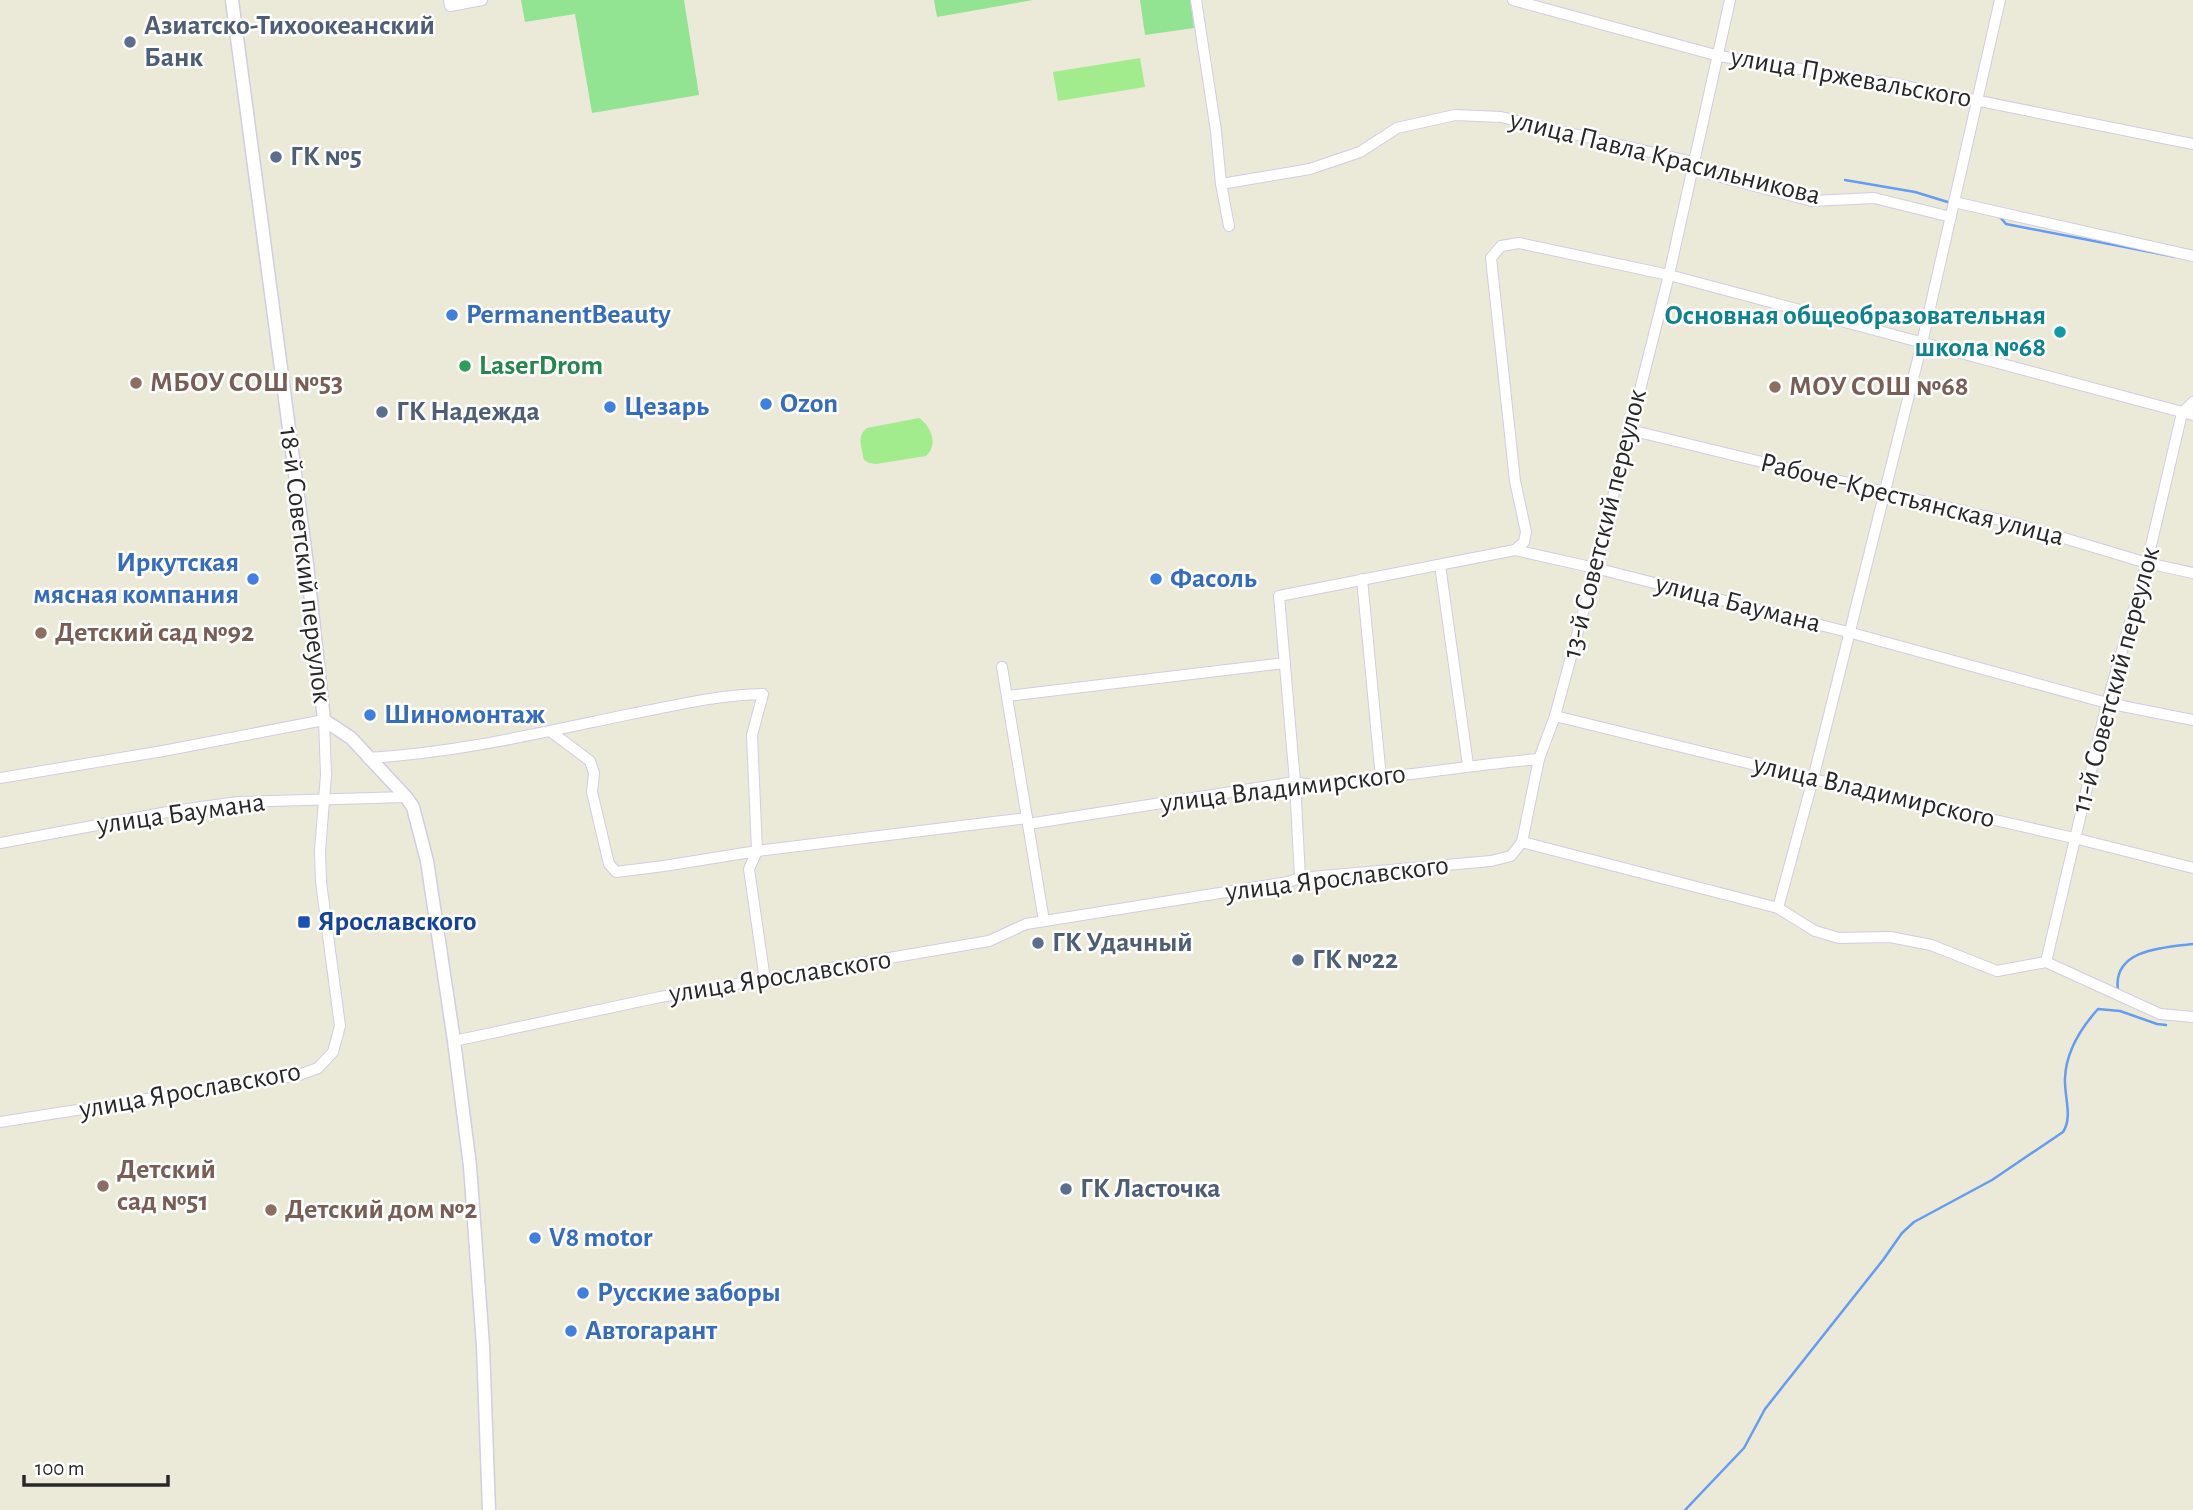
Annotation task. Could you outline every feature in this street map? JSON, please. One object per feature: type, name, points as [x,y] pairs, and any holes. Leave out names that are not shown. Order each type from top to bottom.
[{"type":"street","name":"18-й Советский переулок","points":[[232,0],[307,564],[324,720],[351,738],[406,797],[413,807],[427,861],[470,1166],[484,1357],[489,1510]]},
{"type":"street","points":[[449,0],[450,6],[482,0]]},
{"type":"street","points":[[1196,0],[1229,226]]},
{"type":"street","name":"улица Пржевальского","points":[[1513,0],[1719,55],[1976,99],[2193,144]]},
{"type":"street","name":"13-й Советский переулок","points":[[1522,842],[1539,759],[1555,716],[1595,568],[1669,275],[1731,0]]},
{"type":"street","points":[[1778,908],[1922,343],[2000,0]]},
{"type":"street","name":"улица Павла Красильникова","points":[[1221,184],[1310,169],[1360,152],[1397,128],[1455,116],[1501,117],[1693,162],[1709,174],[1812,201],[1874,198],[1951,217]]},
{"type":"street","points":[[1954,202],[2193,256]]},
{"type":"street","points":[[1515,550],[1524,542],[1526,532],[1515,481],[1491,258],[1502,246],[1518,243],[1669,275],[2193,415]]},
{"type":"street","points":[[2182,412],[2193,402]]},
{"type":"street","name":"11-й Советский переулок","points":[[2046,962],[2107,703],[2147,563],[2182,412]]},
{"type":"street","name":"Рабоче-Крестьянская улица","points":[[1630,430],[2017,524],[2147,563],[2193,573]]},
{"type":"street","name":"улица Баумана","points":[[1285,663],[1279,596],[1515,550],[1848,632],[2107,703],[2193,720]]},
{"type":"street","points":[[1440,565],[1468,765]]},
{"type":"street","points":[[1362,579],[1381,778]]},
{"type":"street","points":[[1007,696],[1285,663],[1300,878]]},
{"type":"street","points":[[1002,667],[1044,921]]},
{"type":"street","points":[[368,758],[419,755],[467,748],[705,698],[763,694],[752,735],[751,762],[757,850],[748,869],[765,980]]},
{"type":"street","name":"улица Владимирского","points":[[1555,716],[2193,868]]},
{"type":"street","points":[[0,778],[163,751],[324,720]]},
{"type":"street","name":"улица Ярославского","points":[[0,1122],[299,1075],[318,1068],[333,1052],[340,1026],[321,882],[320,851],[326,775],[324,720]]},
{"type":"street","name":"улица Владимирского","points":[[550,731],[590,761],[594,773],[592,792],[608,864],[616,872],[757,850],[1028,821],[1295,782],[1311,785],[1539,759]]},
{"type":"street","name":"улица Баумана","points":[[0,843],[228,803],[406,797]]},
{"type":"street","points":[[1522,842],[1778,908],[1815,931],[1839,938],[1890,937],[1931,944],[1997,971],[2046,962],[2160,1014],[2193,1017]]},
{"type":"street","name":"улица Ярославского","points":[[454,1041],[660,997],[989,941],[1026,924],[1300,878],[1491,861],[1511,856],[1522,842]]},
{"type":"green space","points":[[521,0],[684,0],[699,95],[592,113],[575,14],[525,22]]},
{"type":"green space","points":[[934,0],[1033,0],[937,17]]},
{"type":"green space","points":[[1140,0],[1190,0],[1194,28],[1145,35]]},
{"type":"green space","points":[[1140,58],[1145,87],[1058,101],[1053,72]]},
{"type":"green space","points":[[919,418],[927,426],[933,441],[926,456],[876,464],[864,460],[861,438],[867,428]]},
{"type":"waterway","points":[[1845,180],[1915,192],[1951,203]]},
{"type":"waterway","points":[[2000,217],[2006,224],[2176,257]]},
{"type":"waterway","points":[[2118,990],[2118,976],[2123,966],[2132,958],[2155,949],[2193,944]]},
{"type":"waterway","points":[[1685,1510],[1744,1448],[1765,1409],[1902,1233],[1914,1222],[1992,1180],[2063,1132],[2067,1120],[2065,1078],[2068,1059],[2080,1032],[2098,1009],[2120,1011],[2166,1025]]},
{"type":"place","name":"Азиатско-Тихоокеанский Банк","points":[[130,42]]},
{"type":"place","name":"ГК №5","points":[[276,157]]},
{"type":"place","name":"PermanentBeauty","points":[[452,315]]},
{"type":"place","name":"Основная общеобразовательная школа №68","points":[[2060,332]]},
{"type":"place","name":"LaseгDrom","points":[[465,366]]},
{"type":"place","name":"МБОУ СОШ №53","points":[[136,383]]},
{"type":"place","name":"МОУ СОШ №68","points":[[1775,387]]},
{"type":"place","name":"Ozon","points":[[766,404]]},
{"type":"place","name":"Цезарь","points":[[610,407]]},
{"type":"place","name":"ГК Надежда","points":[[382,412]]},
{"type":"place","name":"Иркутская мясная компания","points":[[253,579]]},
{"type":"place","name":"Фасоль","points":[[1156,579]]},
{"type":"place","name":"Детский сад №92","points":[[41,633]]},
{"type":"place","name":"Шиномонтаж","points":[[370,715]]},
{"type":"place","name":"Ярославского","points":[[304,922]]},
{"type":"place","name":"ГК Удачный","points":[[1038,943]]},
{"type":"place","name":"ГК №22","points":[[1298,960]]},
{"type":"place","name":"Детский сад №51","points":[[103,1186]]},
{"type":"place","name":"ГК Ласточка","points":[[1066,1189]]},
{"type":"place","name":"Детский дом №2","points":[[271,1210]]},
{"type":"place","name":"V8 motor","points":[[535,1238]]},
{"type":"place","name":"Русские заборы","points":[[583,1293]]},
{"type":"place","name":"Автогарант","points":[[571,1331]]}]
